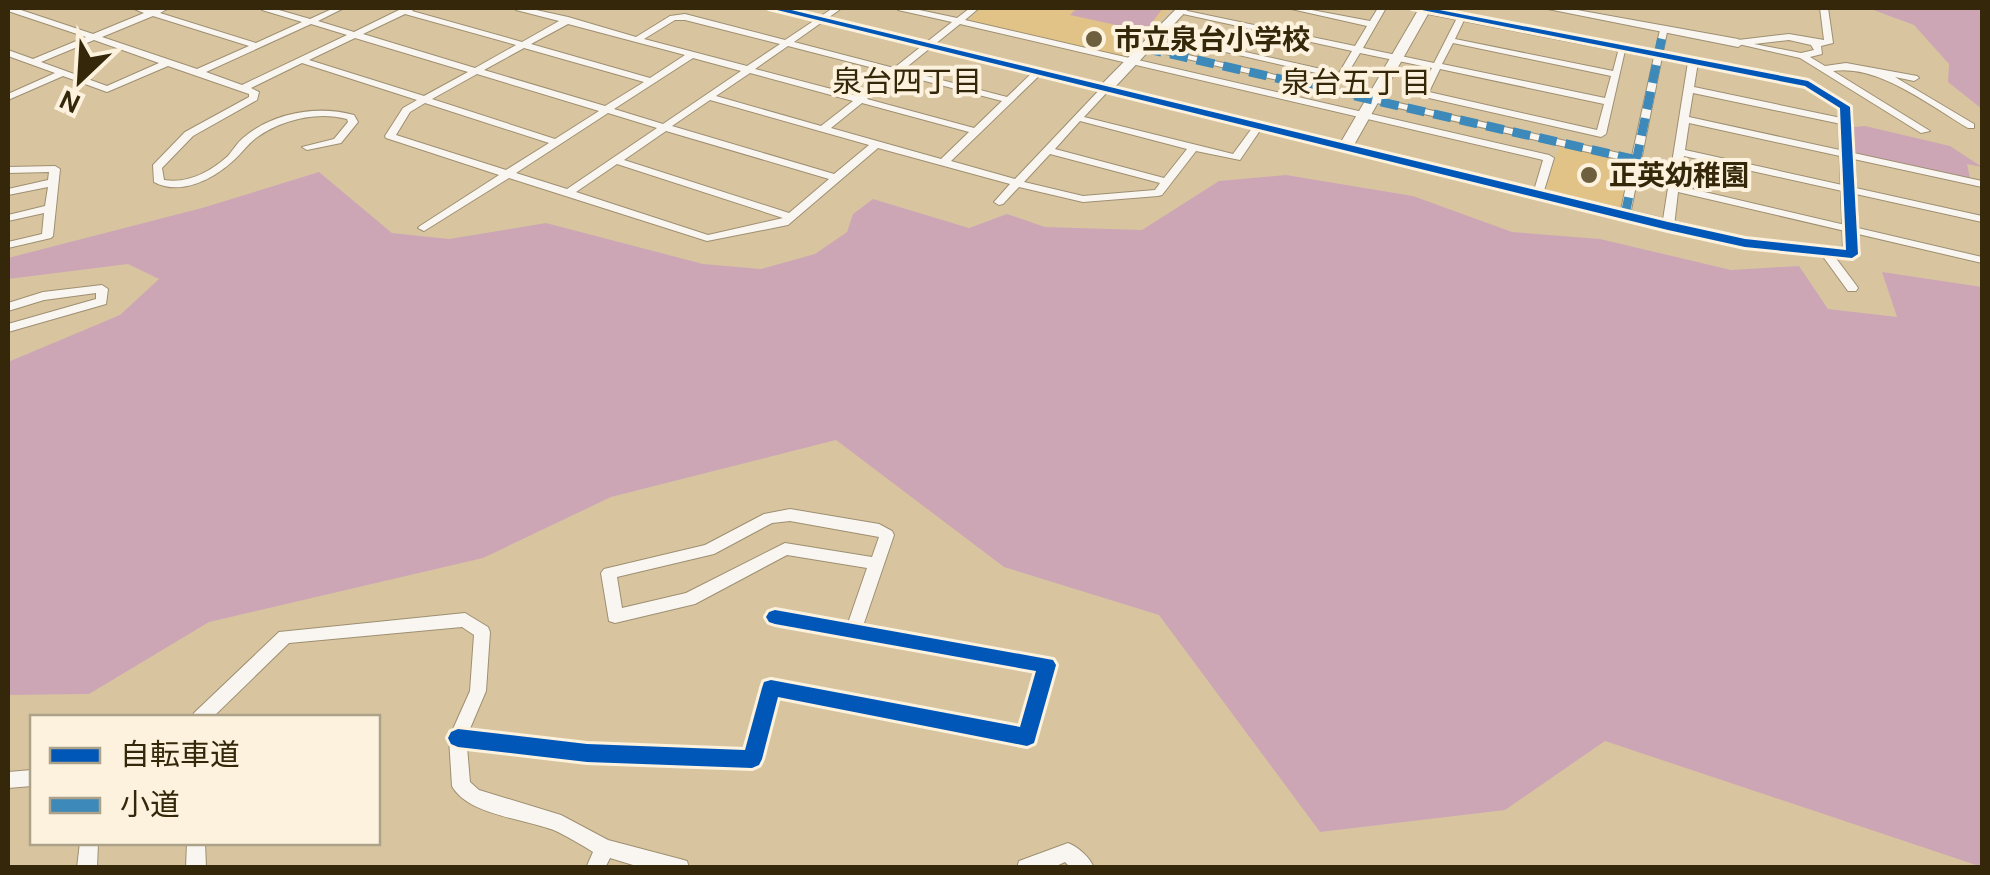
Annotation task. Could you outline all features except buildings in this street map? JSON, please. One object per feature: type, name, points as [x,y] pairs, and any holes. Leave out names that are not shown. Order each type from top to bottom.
[{"type":"street","points":[[8,8],[254,92],[254,98],[188,134],[157,167],[160,182],[174,186],[198,179],[232,157],[247,139],[305,113],[318,110],[352,117],[353,122],[336,141],[307,147]]},
{"type":"street","points":[[136,8],[257,46]]},
{"type":"street","points":[[33,62],[166,8]]},
{"type":"street","points":[[265,8],[835,178]]},
{"type":"street","points":[[199,72],[340,8]]},
{"type":"street","points":[[519,8],[976,130]]},
{"type":"street","points":[[774,8],[1344,148],[1668,226],[1745,243],[1852,254],[1845,107],[1808,84],[1422,8],[1344,148]]},
{"type":"street","points":[[567,194],[838,8]]},
{"type":"street","points":[[901,8],[1549,158],[1538,194]]},
{"type":"street","points":[[822,130],[975,8]]},
{"type":"street","points":[[1291,8],[1372,24]]},
{"type":"street","points":[[1156,35],[1342,76],[1382,8]]},
{"type":"street","points":[[1550,8],[1801,56],[1925,131]]},
{"type":"street","points":[[1738,43],[1789,37],[1830,43],[1824,8]]},
{"type":"street","points":[[245,88],[408,9],[651,81]]},
{"type":"street","points":[[999,202],[1180,10],[1609,102]]},
{"type":"street","points":[[1462,16],[1423,94],[1602,134],[1622,48]]},
{"type":"street","points":[[638,39],[673,18],[686,18],[1009,100]]},
{"type":"street","points":[[568,20],[406,110],[390,136],[707,238],[784,223],[876,145]]},
{"type":"street","points":[[1625,216],[1663,32]]},
{"type":"street","points":[[1449,40],[1616,74]]},
{"type":"street","points":[[1801,56],[1820,52],[1815,43]]},
{"type":"street","points":[[1144,48],[1638,160]]},
{"type":"street","points":[[8,53],[107,88],[168,62]]},
{"type":"street","points":[[424,228],[693,54]]},
{"type":"street","points":[[301,60],[556,142]]},
{"type":"street","points":[[1668,226],[1693,62]]},
{"type":"street","points":[[1824,69],[1846,66],[1914,78]]},
{"type":"street","points":[[942,162],[1038,72]]},
{"type":"street","points":[[1879,72],[1970,126]]},
{"type":"street","points":[[8,97],[64,73]]},
{"type":"street","points":[[1689,89],[1846,122]]},
{"type":"street","points":[[708,97],[1084,199],[1158,193],[1193,148]]},
{"type":"street","points":[[1078,118],[1236,158],[1258,126]]},
{"type":"street","points":[[1684,119],[1982,184]]},
{"type":"street","points":[[1048,150],[1167,182]]},
{"type":"street","points":[[1680,152],[1982,219]]},
{"type":"street","points":[[617,160],[791,217]]},
{"type":"street","points":[[8,170],[56,169],[47,236],[8,245]]},
{"type":"street","points":[[8,192],[54,182]]},
{"type":"street","points":[[1674,188],[1982,260]]},
{"type":"street","points":[[8,218],[50,208]]},
{"type":"street","points":[[1825,252],[1852,288]]},
{"type":"street","points":[[8,307],[43,296],[102,288],[102,301],[8,328]]},
{"type":"street","points":[[853,631],[877,564],[887,535],[879,530],[790,515],[769,518],[709,550],[609,573],[614,616],[689,599],[785,548],[877,564]]},
{"type":"street","points":[[458,738],[586,753],[752,759],[771,688],[1028,737],[1046,665],[775,617]]},
{"type":"street","points":[[202,715],[285,637],[466,620],[482,632],[478,691],[458,738],[461,786],[474,796],[562,824],[605,848],[680,868]]},
{"type":"street","points":[[594,868],[605,848]]},
{"type":"street","points":[[1026,868],[1068,852],[1085,868]]},
{"type":"shaded area","name":"市立泉台小学校","points":[[980,8],[1170,8],[1125,57],[968,21]]},
{"type":"shaded area","points":[[1077,8],[1163,8],[1148,28],[1130,28],[1070,15]]},
{"type":"shaded area","points":[[1868,8],[1982,8],[1982,109],[1948,82],[1949,64],[1914,25]]},
{"type":"shaded area","points":[[1865,126],[1950,146],[1982,167],[1967,164],[1970,178],[1858,154],[1854,150],[1854,127]]},
{"type":"shaded area","name":"正英幼稚園","points":[[1560,145],[1631,161],[1621,209],[1546,189]]},
{"type":"shaded area","points":[[319,172],[392,233],[449,239],[546,223],[703,264],[761,269],[815,254],[847,232],[853,214],[873,199],[969,228],[1007,214],[1045,227],[1142,230],[1219,181],[1286,175],[1413,196],[1512,232],[1600,239],[1731,270],[1799,266],[1828,309],[1897,317],[1882,272],[1982,287],[1982,867],[1605,741],[1505,810],[1320,832],[1159,615],[1004,567],[836,440],[611,497],[483,558],[209,622],[89,694],[8,695],[8,362],[120,315],[159,279],[128,264],[8,279],[8,258],[202,208]]},
{"type":"marked path","points":[[1625,215],[1663,32]]},
{"type":"marked path","points":[[1144,48],[1637,160]]},
{"type":"cycle path","points":[[774,8],[1668,226],[1745,243],[1852,254],[1845,107],[1808,84],[1417,8]]},
{"type":"cycle path","points":[[458,738],[587,753],[752,759],[771,688],[1027,737],[1047,665],[775,617]]},
{"type":"place","name":"市立泉台小学校","points":[[1094,39]]},
{"type":"place","name":"正英幼稚園","points":[[1589,175]]},
{"type":"district","name":"泉台四丁目","points":[[907,82]]},
{"type":"district","name":"泉台五丁目","points":[[1356,83]]}]
